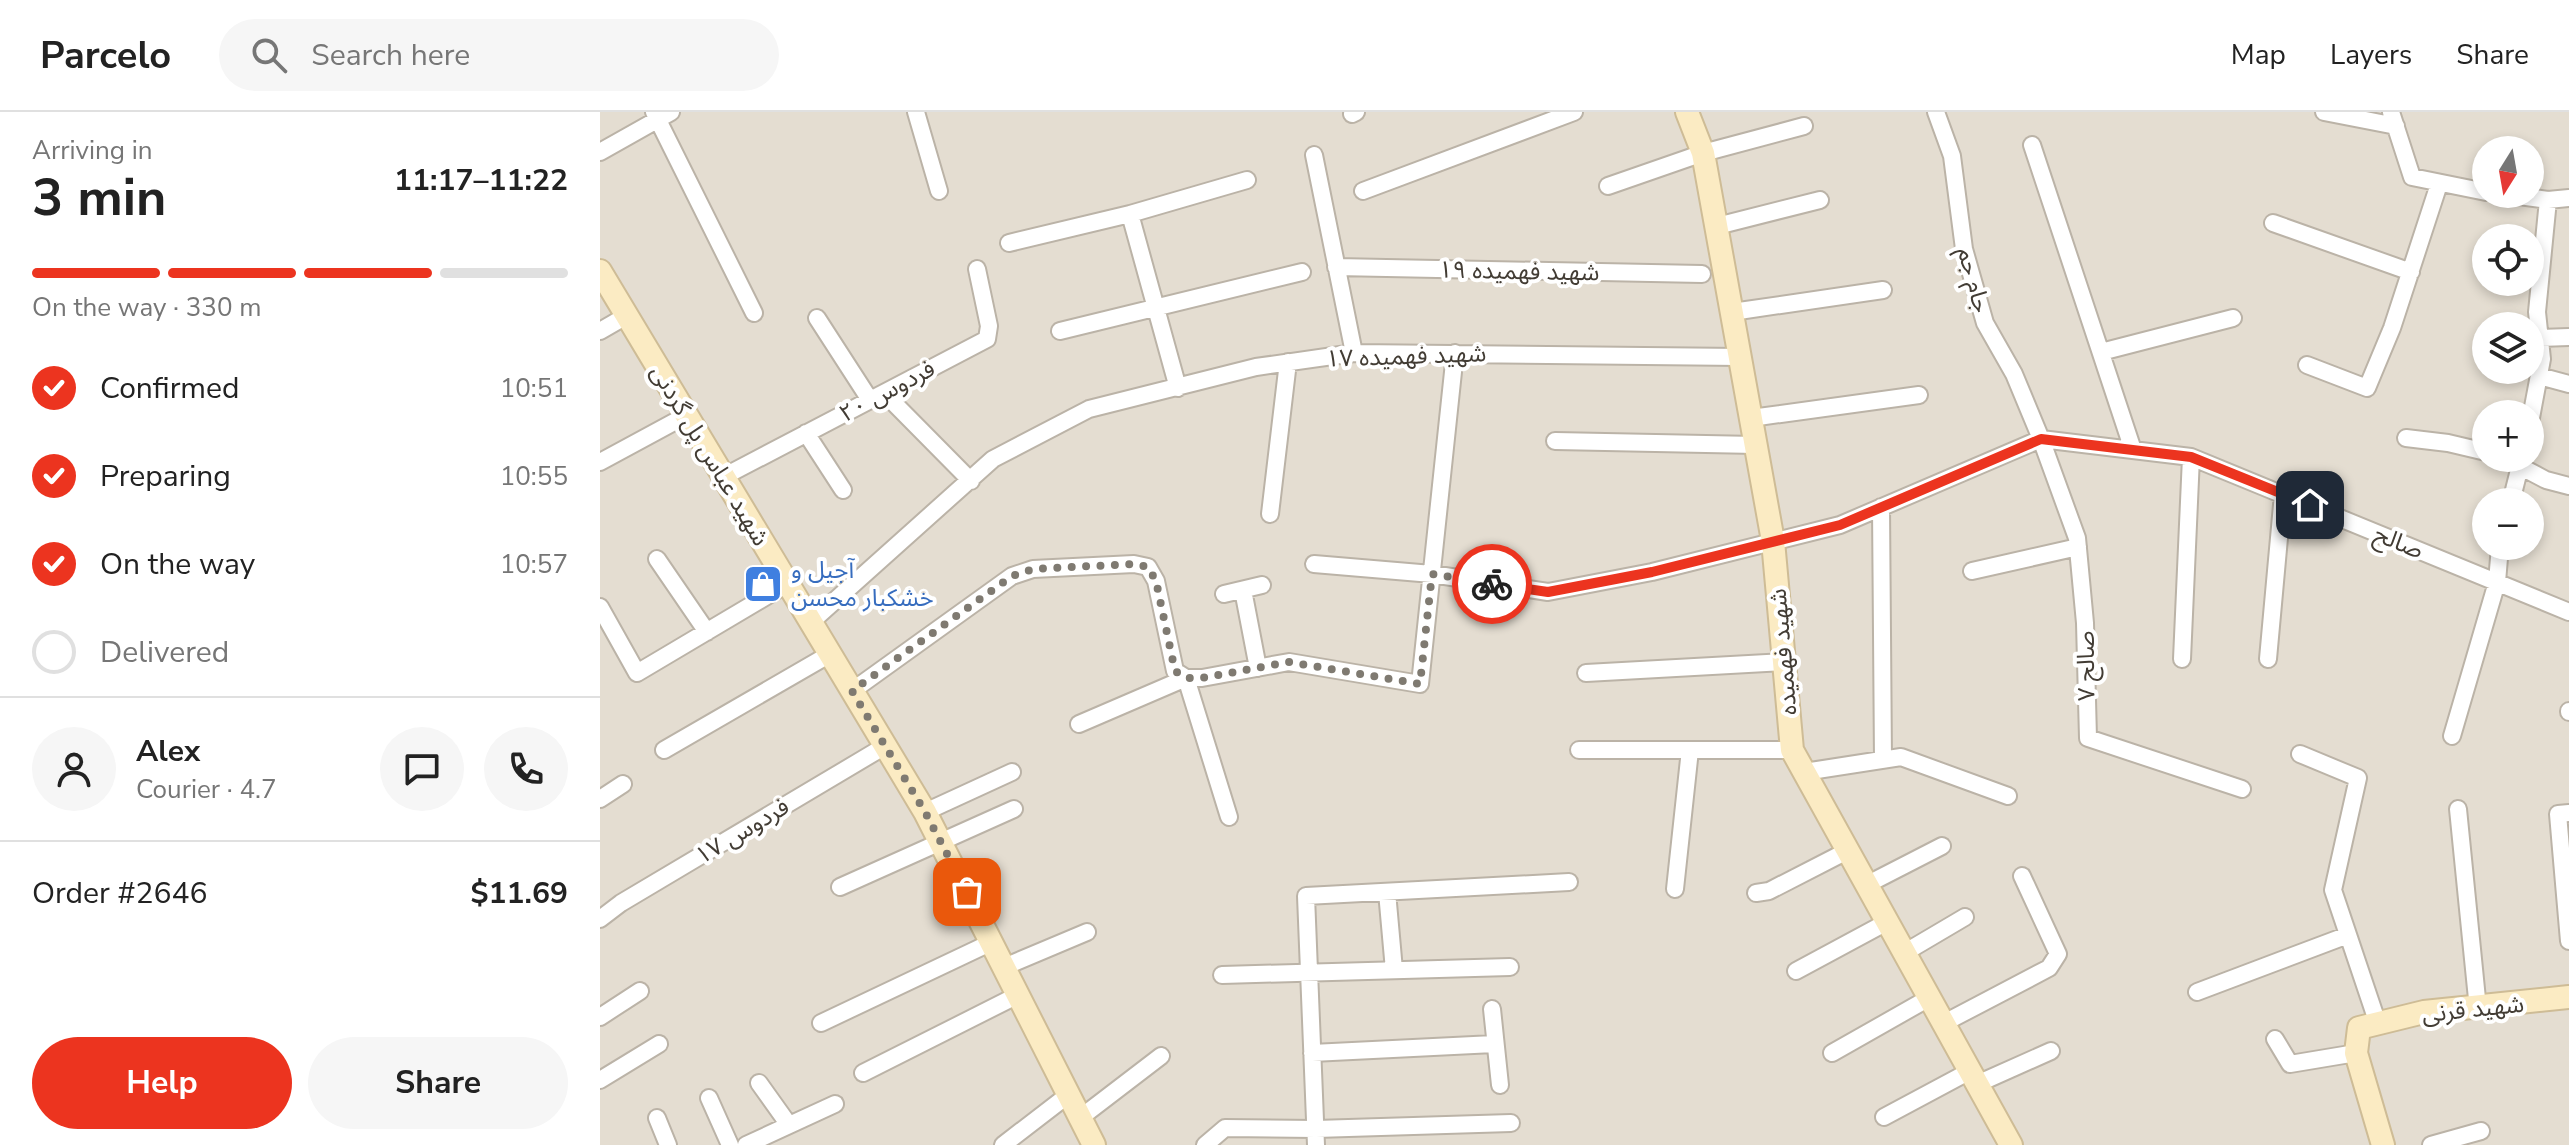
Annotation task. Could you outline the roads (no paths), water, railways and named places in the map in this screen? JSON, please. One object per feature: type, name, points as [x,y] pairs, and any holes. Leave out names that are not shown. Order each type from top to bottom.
[{"type":"street","points":[[916,112],[939,191]]},
{"type":"street","points":[[1363,191],[1574,112]]},
{"type":"street","name":"شهید فهمیده","points":[[1687,112],[1703,153],[1773,541],[1792,750],[2011,1145]]},
{"type":"street","name":"جام جم","points":[[1936,112],[1952,156],[1964,249],[1985,323],[2014,374],[2041,439]]},
{"type":"street","points":[[2324,112],[2393,119],[2412,177],[2472,190]]},
{"type":"street","points":[[600,152],[660,115],[754,313]]},
{"type":"street","points":[[1608,186],[1703,153],[1804,126]]},
{"type":"street","points":[[2032,145],[2133,450]]},
{"type":"street","points":[[1314,155],[1354,353]]},
{"type":"street","points":[[1009,243],[1130,214],[1247,180]]},
{"type":"street","points":[[2307,365],[2367,388],[2392,328],[2439,184]]},
{"type":"street","points":[[2544,199],[2569,198]]},
{"type":"street","points":[[1717,226],[1820,200]]},
{"type":"street","points":[[2537,312],[2548,200]]},
{"type":"street","points":[[1130,214],[1178,388]]},
{"type":"street","points":[[2273,223],[2411,272]]},
{"type":"street","name":"شهید فهمیده ۱۹","points":[[1336,267],[1702,274]]},
{"type":"street","name":"فردوس ۲۰","points":[[723,477],[987,339],[989,326],[977,269]]},
{"type":"street","name":"شهید عباس پل گردنی","points":[[600,271],[925,812],[1094,1145]]},
{"type":"street","points":[[1060,331],[1302,272]]},
{"type":"street","points":[[1732,312],[1883,290]]},
{"type":"street","points":[[600,331],[626,316]]},
{"type":"street","points":[[817,318],[877,396],[971,481]]},
{"type":"street","points":[[2101,352],[2233,318]]},
{"type":"street","points":[[2544,338],[2569,337]]},
{"type":"street","name":"شهید فهمیده ۱۷","points":[[811,622],[993,459],[1089,409],[1256,367],[1354,353],[1741,357]]},
{"type":"street","points":[[1079,724],[1186,678],[1202,678],[1289,662],[1420,684],[1455,353]]},
{"type":"street","points":[[1270,514],[1288,362]]},
{"type":"street","points":[[2544,377],[2569,384]]},
{"type":"street","points":[[1751,418],[1919,395]]},
{"type":"street","points":[[600,462],[687,415]]},
{"type":"street","points":[[806,433],[843,490]]},
{"type":"street","points":[[2406,438],[2472,449]]},
{"type":"street","name":"صالح","points":[[1314,564],[1432,574],[1548,592],[1652,572],[1840,525],[2041,439],[2191,457],[2569,612]]},
{"type":"street","name":"صالح ۷","points":[[2041,439],[2077,538],[2085,623],[2088,738],[2242,789]]},
{"type":"street","points":[[1555,441],[1756,445]]},
{"type":"street","points":[[2182,659],[2191,457]]},
{"type":"street","points":[[2535,472],[2546,480],[2569,486]]},
{"type":"street","points":[[2268,659],[2283,494]]},
{"type":"street","points":[[1881,507],[1883,760]]},
{"type":"street","points":[[1972,571],[2078,547]]},
{"type":"street","points":[[657,559],[707,632]]},
{"type":"street","points":[[2452,736],[2497,582],[2499,560]]},
{"type":"street","points":[[852,691],[1012,576],[1033,569],[1134,564],[1148,567],[1156,581],[1175,671],[1186,678],[1229,817]]},
{"type":"street","points":[[600,607],[637,673],[787,584]]},
{"type":"street","points":[[1224,594],[1262,585]]},
{"type":"street","points":[[1243,590],[1258,668]]},
{"type":"street","points":[[664,750],[830,654]]},
{"type":"street","points":[[1586,673],[1784,662]]},
{"type":"street","name":"فردوس ۱۷","points":[[600,919],[621,903],[885,746]]},
{"type":"street","points":[[1579,750],[1792,750]]},
{"type":"street","points":[[1675,889],[1690,750]]},
{"type":"street","points":[[2300,754],[2358,778],[2333,890],[2378,1024],[2359,1028],[2356,1053],[2383,1145]]},
{"type":"street","points":[[1804,772],[1901,757],[2008,796]]},
{"type":"street","points":[[925,812],[1012,772]]},
{"type":"street","points":[[600,799],[623,784]]},
{"type":"street","points":[[840,887],[1014,809]]},
{"type":"street","points":[[2458,809],[2478,1009]]},
{"type":"street","points":[[2569,813],[2558,814],[2569,941]]},
{"type":"street","points":[[1866,885],[1942,846]]},
{"type":"street","points":[[1756,893],[1769,891],[1847,851]]},
{"type":"street","points":[[1944,1023],[2049,968],[2058,954],[2022,876]]},
{"type":"street","points":[[1316,1137],[1306,896],[1569,882]]},
{"type":"street","points":[[1387,892],[1394,970]]},
{"type":"street","points":[[1904,953],[1965,917]]},
{"type":"street","points":[[1796,971],[1887,922]]},
{"type":"street","points":[[1004,967],[1087,932]]},
{"type":"street","points":[[2197,992],[2348,935]]},
{"type":"street","points":[[821,1023],[992,942]]},
{"type":"street","points":[[1222,975],[1510,967]]},
{"type":"street","points":[[600,1017],[640,991]]},
{"type":"street","points":[[863,1073],[1018,995]]},
{"type":"street","name":"شهید قرنی","points":[[2378,1024],[2424,1012],[2478,1009],[2569,997]]},
{"type":"street","points":[[1832,1053],[1929,998]]},
{"type":"street","points":[[1492,1009],[1500,1085]]},
{"type":"street","points":[[2275,1039],[2290,1064],[2356,1053]]},
{"type":"street","points":[[600,1080],[659,1044]]},
{"type":"street","points":[[1312,1053],[1494,1044]]},
{"type":"street","points":[[1884,1117],[1974,1078],[2051,1051]]},
{"type":"street","points":[[1080,1118],[1161,1056]]},
{"type":"street","points":[[759,1083],[789,1125]]},
{"type":"street","points":[[1003,1145],[1068,1095]]},
{"type":"street","points":[[709,1098],[730,1145]]},
{"type":"street","points":[[746,1145],[835,1104]]},
{"type":"street","points":[[657,1118],[668,1145]]},
{"type":"street","points":[[1205,1145],[1225,1128],[1316,1137],[1511,1123]]},
{"type":"street","points":[[2431,1145],[2481,1131]]},
{"type":"place","name":"آجیل و خشکبار محسن","points":[[763,584]]}]
